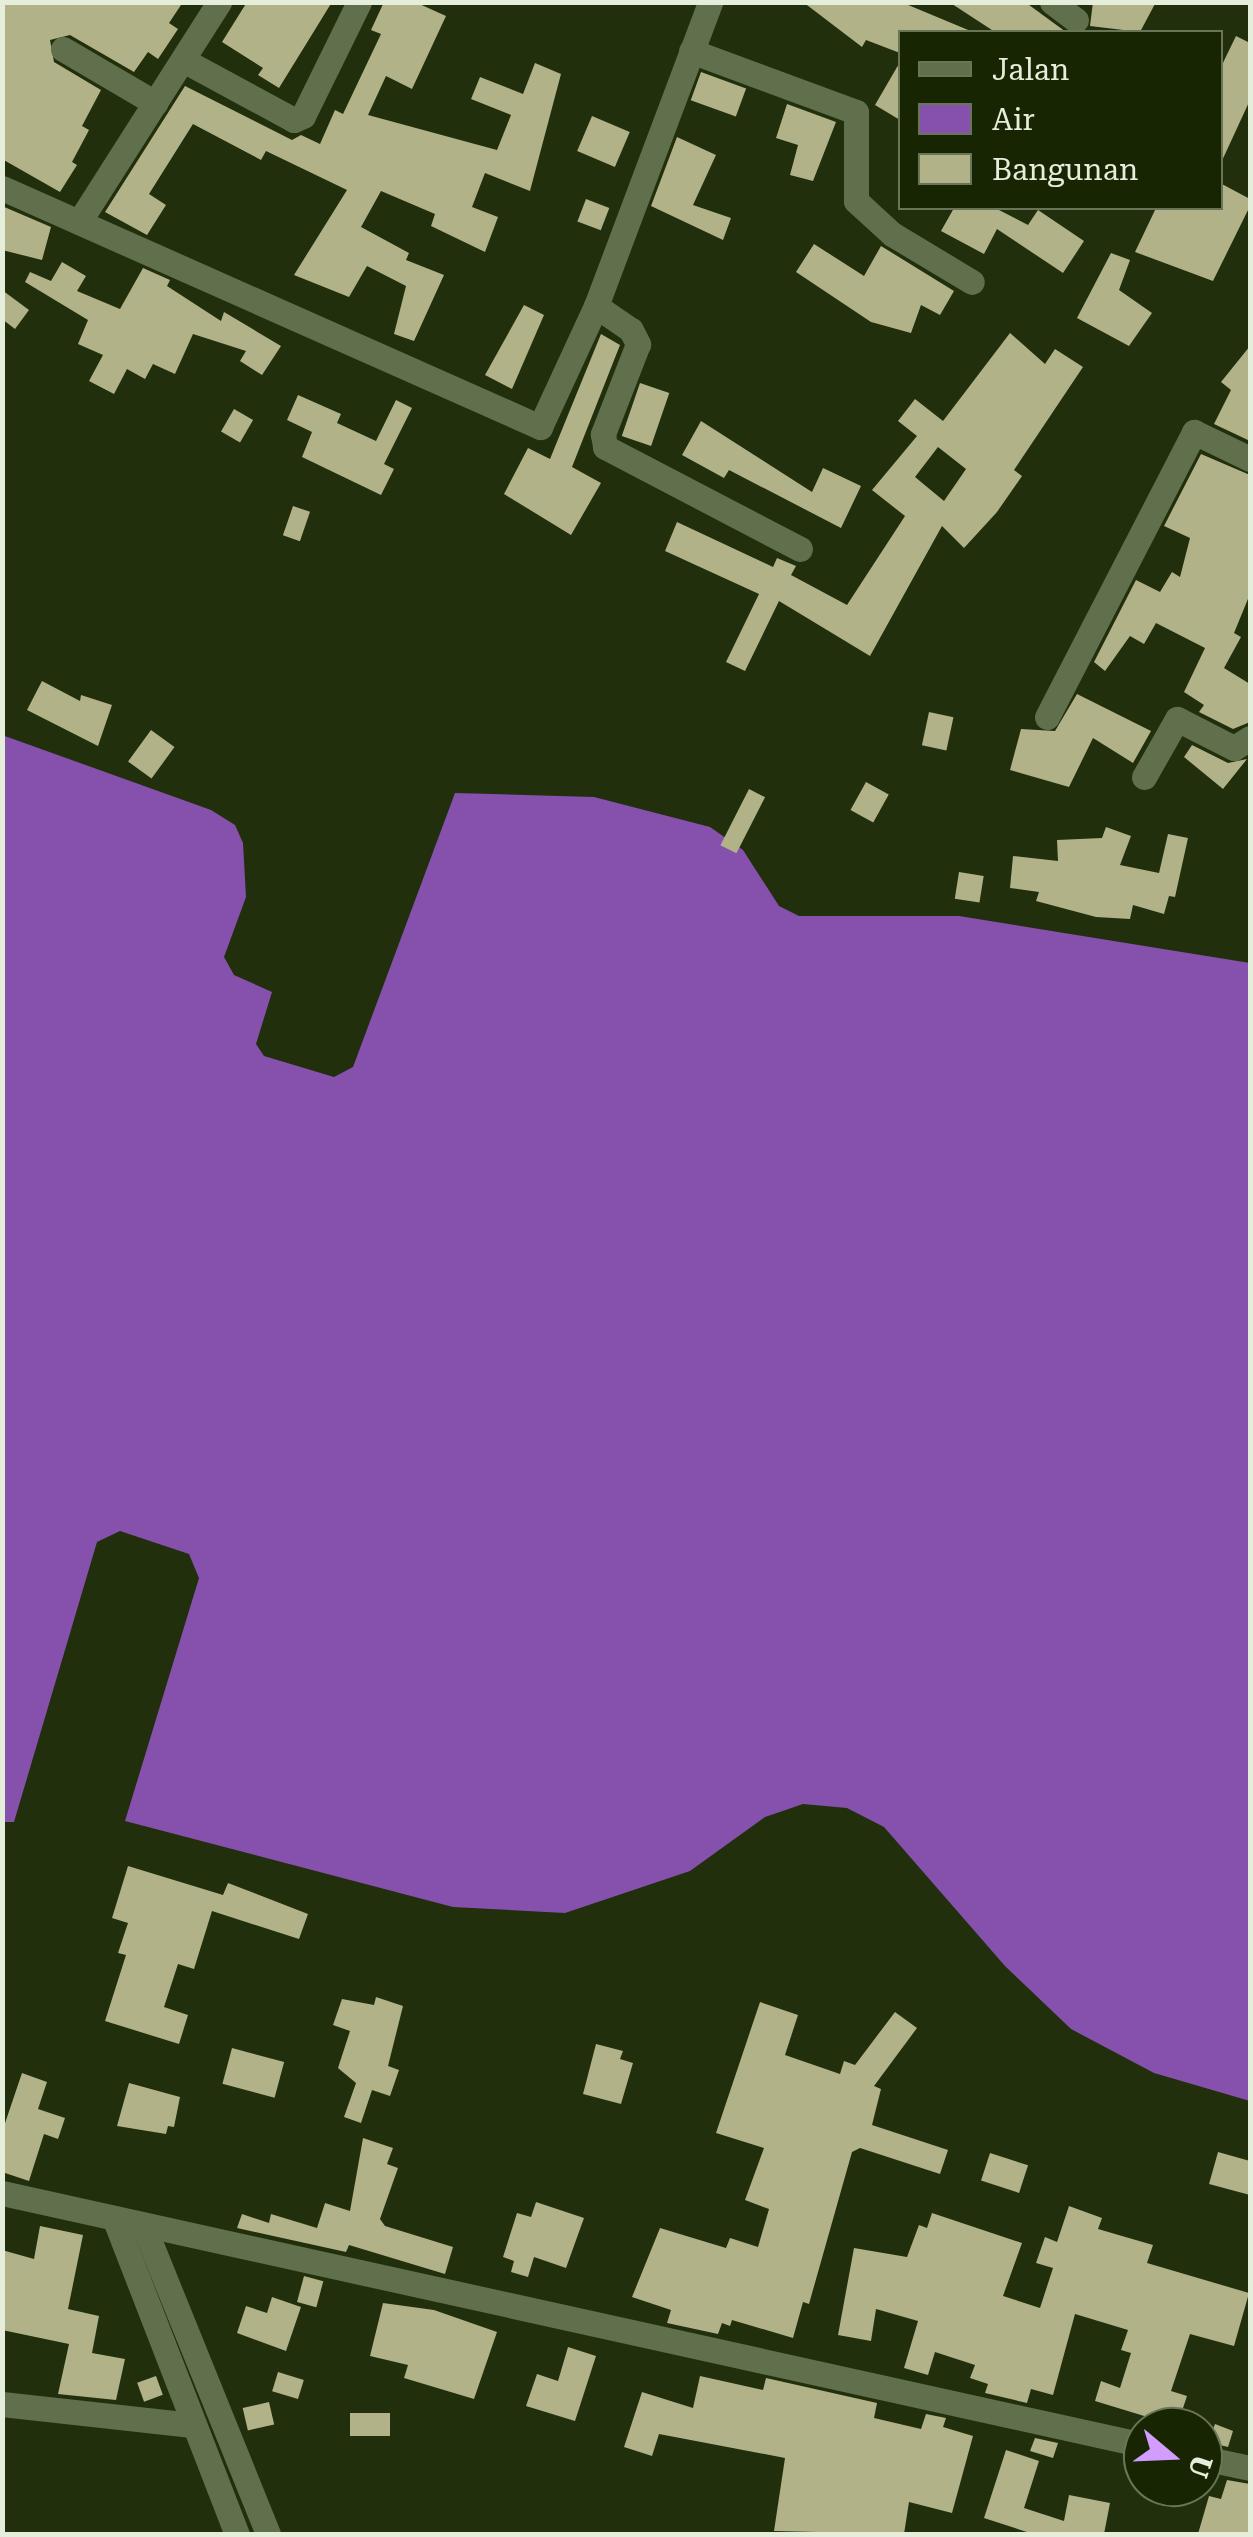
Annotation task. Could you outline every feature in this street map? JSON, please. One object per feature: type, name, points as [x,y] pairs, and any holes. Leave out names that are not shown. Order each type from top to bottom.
[{"type":"street","points":[[79,222],[219,2]]},
{"type":"street","points":[[182,60],[294,120],[303,116],[359,2]]},
{"type":"street","points":[[2,188],[540,427],[596,306],[710,2]]},
{"type":"street","points":[[1052,2],[1076,20]]},
{"type":"street","points":[[64,49],[155,104]]},
{"type":"street","points":[[691,51],[856,112],[856,201],[892,234],[972,282]]},
{"type":"street","points":[[596,306],[631,330],[638,344],[603,434],[605,447],[800,549]]},
{"type":"street","points":[[1047,717],[1194,432],[1250,459]]},
{"type":"street","points":[[1144,777],[1177,719],[1234,748],[1250,738]]},
{"type":"street","points":[[2,2193],[1123,2440]]},
{"type":"street","points":[[114,2220],[237,2534]]},
{"type":"street","points":[[144,2227],[268,2534]]},
{"type":"street","points":[[2,2404],[192,2425]]},
{"type":"street","points":[[1223,2462],[1250,2468]]},
{"type":"water","points":[[2,735],[211,810],[235,825],[243,843],[246,897],[224,957],[234,975],[272,992],[256,1044],[264,1056],[334,1077],[353,1067],[455,793],[594,797],[710,827],[743,850],[779,906],[799,916],[959,916],[1250,963],[1250,2101],[1154,2073],[1071,2029],[1005,1966],[884,1827],[847,1808],[803,1804],[765,1817],[690,1871],[565,1913],[453,1907],[125,1821],[199,1578],[189,1554],[120,1531],[97,1542],[14,1822],[3,1822]]},
{"type":"building","points":[[2,2],[183,2],[169,23],[178,29],[158,59],[148,52],[134,72],[70,35],[50,40],[54,62],[101,90],[82,126],[89,130],[72,162],[77,165],[60,192],[2,159]]},
{"type":"building","points":[[247,2],[332,2],[279,88],[258,75],[263,68],[222,42]]},
{"type":"building","points":[[384,2],[415,2],[446,16],[412,89],[386,76],[368,115],[497,150],[511,115],[471,99],[480,77],[523,94],[535,63],[561,74],[530,191],[485,173],[472,207],[498,217],[485,252],[431,226],[435,214],[381,191],[361,227],[409,253],[406,260],[444,275],[414,341],[394,334],[406,286],[367,266],[349,297],[294,275],[347,190],[266,151],[261,160],[193,124],[149,194],[166,205],[147,235],[105,212],[185,86],[292,140],[301,135],[320,144],[335,110],[343,114],[381,34],[371,30]]},
{"type":"building","points":[[803,2],[901,2],[968,30],[898,30],[898,52],[866,40],[862,47]]},
{"type":"building","points":[[949,2],[1025,2],[1063,30],[992,30]]},
{"type":"building","points":[[1093,2],[1156,2],[1141,30],[1090,26]]},
{"type":"building","points":[[1236,36],[1250,43],[1250,100],[1223,158],[1223,63]]},
{"type":"building","points":[[898,65],[898,119],[875,105]]},
{"type":"building","points":[[701,72],[746,88],[736,117],[691,100]]},
{"type":"building","points":[[787,104],[836,122],[813,181],[790,175],[798,145],[776,138]]},
{"type":"building","points":[[592,116],[630,132],[615,167],[577,151]]},
{"type":"building","points":[[677,137],[716,155],[693,205],[731,218],[723,240],[651,206]]},
{"type":"building","points":[[1223,185],[1250,199],[1213,281],[1135,252],[1155,210],[1223,210]]},
{"type":"building","points":[[586,199],[609,208],[601,230],[577,221]]},
{"type":"building","points":[[2,206],[51,227],[42,260],[2,250]]},
{"type":"building","points":[[953,210],[999,210],[1028,225],[1038,210],[1084,241],[1063,273],[997,229],[984,254],[941,231]]},
{"type":"building","points":[[814,244],[864,276],[881,246],[954,291],[940,315],[921,305],[911,333],[871,322],[796,272]]},
{"type":"building","points":[[1111,253],[1130,260],[1119,290],[1152,313],[1129,346],[1077,318]]},
{"type":"building","points":[[62,262],[86,276],[77,291],[120,309],[143,268],[170,280],[167,286],[221,321],[224,312],[281,346],[262,375],[240,361],[246,351],[193,334],[175,374],[153,364],[145,379],[127,369],[114,394],[89,381],[103,355],[78,344],[88,320],[25,282],[30,272],[51,281]]},
{"type":"building","points":[[2,290],[29,310],[15,329],[2,319]]},
{"type":"building","points":[[524,305],[544,315],[512,389],[485,375]]},
{"type":"building","points":[[1010,333],[1045,364],[1055,349],[1083,367],[1014,470],[1022,476],[997,512],[964,548],[942,526],[870,656],[779,601],[745,671],[726,662],[759,594],[665,551],[677,522],[773,567],[777,558],[796,566],[791,575],[847,605],[905,516],[872,490],[917,436],[898,421],[915,399],[943,421]],"holes":[[[938,447],[966,469],[944,501],[915,477]]]},
{"type":"building","points":[[601,334],[620,345],[572,467],[601,483],[571,535],[504,494],[528,448],[550,459]]},
{"type":"building","points":[[1250,346],[1250,441],[1214,424],[1231,390],[1221,382]]},
{"type":"building","points":[[640,383],[669,393],[651,446],[622,436]]},
{"type":"building","points":[[298,395],[341,414],[337,423],[376,441],[396,400],[412,408],[384,464],[394,469],[381,495],[302,457],[312,432],[287,420]]},
{"type":"building","points":[[234,409],[253,420],[240,443],[221,432]]},
{"type":"building","points":[[701,421],[812,492],[823,468],[861,486],[841,528],[729,470],[724,478],[682,455]]},
{"type":"building","points":[[1201,454],[1250,475],[1250,594],[1234,633],[1241,637],[1224,668],[1250,684],[1250,722],[1233,729],[1199,712],[1204,705],[1184,692],[1205,648],[1156,623],[1144,644],[1130,636],[1105,671],[1094,662],[1136,580],[1160,592],[1172,572],[1180,577],[1190,538],[1164,526]]},
{"type":"building","points":[[293,506],[310,512],[300,541],[283,535]]},
{"type":"building","points":[[42,681],[80,701],[81,695],[112,705],[98,746],[27,710]]},
{"type":"building","points":[[1077,694],[1151,731],[1133,763],[1093,738],[1069,787],[1010,770],[1021,729],[1055,731]]},
{"type":"building","points":[[929,712],[953,717],[946,750],[922,745]]},
{"type":"building","points":[[151,730],[174,747],[152,779],[128,762]]},
{"type":"building","points":[[1192,745],[1228,763],[1247,759],[1223,789],[1184,757]]},
{"type":"building","points":[[866,782],[889,795],[873,823],[850,810]]},
{"type":"building","points":[[749,789],[765,797],[736,853],[720,845]]},
{"type":"building","points":[[1106,827],[1131,836],[1120,865],[1159,873],[1168,834],[1188,838],[1175,897],[1169,896],[1164,914],[1133,905],[1130,919],[1096,917],[1036,901],[1039,892],[1010,888],[1013,856],[1058,861],[1057,840],[1102,838]]},
{"type":"building","points":[[959,872],[984,876],[979,903],[955,899]]},
{"type":"building","points":[[128,1866],[223,1895],[228,1883],[308,1914],[299,1939],[212,1911],[194,1969],[178,1964],[164,2007],[188,2015],[179,2044],[105,2021],[126,1955],[118,1953],[128,1923],[112,1918]]},
{"type":"building","points":[[376,1997],[403,2006],[388,2066],[399,2070],[390,2096],[372,2090],[361,2123],[344,2117],[356,2083],[338,2068],[350,2031],[333,2025],[342,1999],[374,2005]]},
{"type":"building","points":[[760,2002],[798,2015],[785,2055],[840,2074],[844,2061],[855,2065],[895,2012],[917,2028],[874,2086],[881,2089],[872,2125],[948,2150],[940,2174],[860,2148],[852,2152],[809,2304],[803,2302],[793,2338],[732,2320],[730,2326],[722,2323],[718,2334],[667,2323],[671,2310],[632,2297],[660,2228],[726,2248],[730,2238],[758,2247],[769,2209],[745,2200],[764,2148],[716,2133]]},
{"type":"building","points":[[596,2044],[623,2051],[620,2059],[633,2063],[621,2104],[583,2094]]},
{"type":"building","points":[[232,2048],[284,2062],[275,2098],[222,2084]]},
{"type":"building","points":[[22,2073],[47,2082],[38,2109],[65,2118],[58,2139],[44,2134],[29,2181],[2,2172],[2,2132]]},
{"type":"building","points":[[129,2083],[180,2097],[174,2127],[168,2126],[166,2134],[117,2126]]},
{"type":"building","points":[[363,2138],[393,2148],[387,2164],[398,2168],[380,2219],[385,2226],[453,2247],[445,2274],[349,2245],[346,2252],[237,2228],[242,2214],[269,2223],[271,2214],[317,2228],[325,2203],[350,2211]]},
{"type":"building","points":[[1218,2152],[1250,2161],[1250,2195],[1209,2184]]},
{"type":"building","points":[[990,2153],[1028,2165],[1019,2193],[981,2181]]},
{"type":"building","points":[[536,2202],[584,2218],[566,2268],[534,2257],[528,2277],[511,2272],[514,2261],[503,2257],[517,2213],[531,2217]]},
{"type":"building","points":[[1069,2206],[1102,2218],[1098,2229],[1153,2245],[1147,2263],[1249,2293],[1234,2346],[1190,2334],[1171,2391],[1187,2396],[1183,2407],[1123,2410],[1095,2401],[1101,2381],[1120,2388],[1131,2353],[1121,2350],[1128,2330],[1075,2314],[1053,2395],[1031,2389],[1027,2403],[985,2393],[988,2384],[970,2378],[975,2365],[935,2352],[928,2375],[904,2368],[918,2321],[876,2309],[871,2341],[838,2335],[854,2248],[907,2257],[919,2225],[927,2228],[932,2213],[1022,2243],[1003,2296],[1040,2308],[1053,2268],[1036,2263],[1045,2237],[1057,2242]]},
{"type":"building","points":[[40,2226],[83,2235],[68,2309],[99,2316],[92,2353],[125,2359],[116,2400],[58,2394],[69,2344],[2,2330],[2,2250],[34,2259]]},
{"type":"building","points":[[304,2276],[323,2281],[316,2307],[297,2302]]},
{"type":"building","points":[[272,2297],[301,2307],[286,2351],[237,2333],[246,2306],[267,2313]]},
{"type":"building","points":[[383,2303],[434,2310],[497,2332],[474,2399],[404,2378],[408,2365],[370,2356]]},
{"type":"building","points":[[568,2347],[596,2356],[575,2421],[526,2406],[537,2374],[558,2381]]},
{"type":"building","points":[[278,2372],[304,2380],[298,2399],[272,2391]]},
{"type":"building","points":[[156,2376],[163,2395],[144,2402],[137,2383]]},
{"type":"building","points":[[700,2376],[763,2390],[766,2378],[877,2403],[874,2418],[921,2429],[926,2414],[946,2418],[943,2427],[973,2436],[952,2513],[909,2502],[904,2534],[774,2531],[785,2458],[659,2434],[652,2456],[624,2447],[642,2392],[693,2408]]},
{"type":"building","points":[[269,2402],[274,2424],[248,2430],[243,2408]]},
{"type":"building","points":[[350,2413],[390,2413],[390,2436],[350,2436]]},
{"type":"building","points":[[1223,2427],[1233,2431],[1228,2447],[1223,2446]]},
{"type":"building","points":[[1035,2438],[1058,2443],[1053,2458],[1030,2451]]},
{"type":"building","points":[[1006,2450],[1039,2461],[1024,2508],[1064,2521],[1069,2495],[1110,2503],[1104,2534],[1033,2534],[984,2518]]},
{"type":"building","points":[[1227,2480],[1250,2484],[1250,2534],[1198,2534],[1206,2507],[1223,2507]]}]
